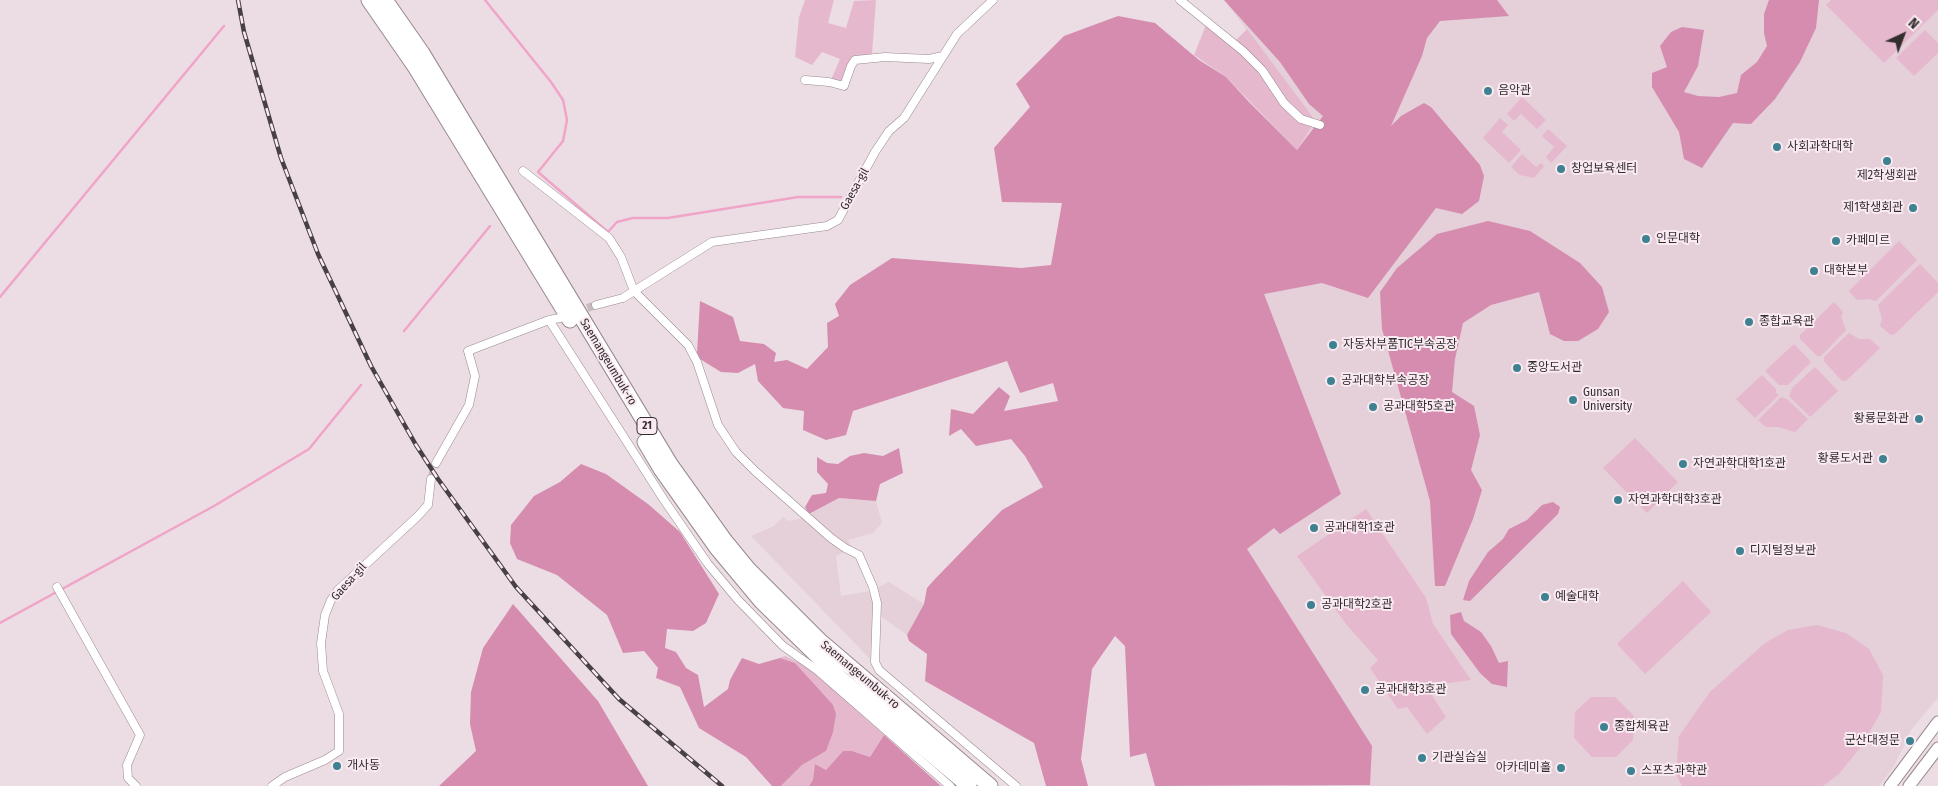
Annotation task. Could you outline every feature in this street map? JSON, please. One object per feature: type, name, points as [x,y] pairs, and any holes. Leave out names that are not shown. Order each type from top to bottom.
[{"type":"highway","name":"Saemangeumbuk-ro","points":[[369,0],[416,68],[661,469],[717,548],[762,602],[803,643],[841,679],[968,786]]},
{"type":"highway","name":"Saemangeumbuk-ro","points":[[385,0],[422,53],[670,464],[726,541],[748,569],[820,641],[990,786]]},
{"type":"street","name":"Gaesa-gil","points":[[596,305],[623,298],[712,242],[827,226],[838,220],[884,138],[904,118],[957,34],[993,0]]},
{"type":"street","points":[[1180,0],[1243,51],[1262,70],[1284,103],[1301,119],[1320,125]]},
{"type":"street","points":[[805,80],[829,82],[844,86],[855,60],[943,56]]},
{"type":"street","points":[[523,171],[609,238],[621,257],[634,291],[688,345],[697,362],[718,425],[736,452],[831,538],[859,555],[873,587],[877,603],[875,662],[879,670],[1016,786]]},
{"type":"street","points":[[436,463],[468,405],[475,376],[468,351],[549,320],[560,318]]},
{"type":"street","points":[[549,320],[664,500],[708,564],[738,600],[783,646],[817,670],[950,786]]},
{"type":"street","name":"Gaesa-gil","points":[[272,786],[285,777],[325,760],[340,751],[339,714],[323,671],[321,643],[324,615],[338,590],[428,505],[431,479]]},
{"type":"street","points":[[59,590],[140,735],[127,765],[128,778],[136,786]]},
{"type":"street","points":[[1890,786],[1938,722]]},
{"type":"street","points":[[1909,786],[1938,748]]},
{"type":"shaded area","points":[[805,0],[834,0],[828,23],[846,28],[854,1],[876,0],[872,54],[851,58],[843,83],[831,80],[840,59],[822,52],[812,65],[795,57],[799,17]]},
{"type":"shaded area","name":"Gunsan University","points":[[1224,0],[1938,0],[1938,698],[1911,730],[1894,766],[1879,786],[1287,786],[1180,506],[1297,150],[1315,120]]},
{"type":"shaded area","points":[[1224,0],[1497,0],[1509,16],[1440,21],[1427,38],[1422,56],[1391,126],[1401,116],[1424,103],[1431,107],[1480,165],[1484,176],[1479,201],[1462,214],[1436,208],[1368,298],[1322,283],[1264,294],[1341,494],[1280,534],[1274,528],[1247,549],[1372,746],[1370,785],[1155,786],[1146,753],[1130,757],[1125,646],[1115,636],[1092,669],[1081,759],[1088,786],[1046,786],[1034,743],[925,681],[927,654],[909,641],[907,635],[924,604],[927,588],[935,579],[1002,510],[1043,487],[1025,456],[1011,439],[976,446],[961,429],[949,436],[951,409],[973,414],[999,387],[1010,396],[1004,411],[1058,401],[1053,383],[1020,393],[1007,361],[853,411],[846,435],[826,440],[803,430],[804,411],[783,408],[758,381],[755,364],[738,373],[721,372],[700,359],[697,353],[700,301],[733,317],[740,341],[764,344],[776,353],[774,362],[787,360],[807,369],[828,347],[827,323],[839,316],[835,304],[850,285],[892,258],[1021,268],[1051,265],[1062,203],[1002,202],[994,148],[1030,107],[1016,84],[1064,36],[1118,16],[1155,23],[1199,60],[1226,77],[1297,150],[1323,116],[1309,104],[1280,62]]},
{"type":"shaded area","points":[[1769,0],[1819,0],[1816,28],[1800,62],[1775,99],[1751,124],[1733,123],[1702,168],[1684,159],[1679,132],[1652,87],[1652,73],[1667,67],[1660,46],[1671,32],[1682,27],[1704,30],[1698,66],[1684,92],[1698,96],[1719,97],[1737,93],[1741,75],[1757,62],[1767,46],[1764,33],[1764,14]]},
{"type":"shaded area","points":[[1831,0],[1938,0],[1938,10],[1884,63],[1826,5]]},
{"type":"shaded area","points":[[1206,25],[1244,55],[1264,75],[1279,102],[1296,120],[1312,126],[1297,150],[1226,77],[1194,55]]},
{"type":"shaded area","points":[[1247,29],[1315,120],[1300,114],[1286,101],[1235,41]]},
{"type":"shaded area","points":[[1925,30],[1938,43],[1938,53],[1914,76],[1896,58]]},
{"type":"shaded area","points":[[1522,97],[1546,120],[1537,129],[1521,114],[1514,121],[1507,114]]},
{"type":"shaded area","points":[[1500,118],[1508,125],[1502,132],[1521,150],[1509,163],[1483,138]]},
{"type":"shaded area","points":[[1548,129],[1567,146],[1551,163],[1546,157],[1554,147],[1542,136]]},
{"type":"shaded area","points":[[1522,154],[1536,167],[1541,163],[1544,166],[1534,178],[1520,175],[1511,167]]},
{"type":"shaded area","points":[[1488,221],[1530,231],[1580,263],[1602,287],[1609,312],[1598,329],[1578,341],[1564,341],[1550,334],[1539,292],[1491,305],[1463,323],[1455,359],[1452,392],[1474,406],[1480,435],[1471,470],[1482,490],[1473,519],[1445,586],[1435,586],[1430,501],[1382,329],[1380,292],[1397,268],[1437,234]]},
{"type":"shaded area","points":[[1899,241],[1917,260],[1876,301],[1868,299],[1857,300],[1849,291]]},
{"type":"shaded area","points":[[1920,264],[1938,283],[1938,292],[1895,334],[1891,335],[1880,326],[1882,319],[1878,305]]},
{"type":"shaded area","points":[[1834,302],[1843,312],[1841,317],[1846,330],[1821,356],[1817,356],[1800,339],[1800,335]]},
{"type":"shaded area","points":[[1849,333],[1859,339],[1870,339],[1880,348],[1846,381],[1842,381],[1824,361],[1824,357]]},
{"type":"shaded area","points":[[1794,344],[1811,362],[1788,385],[1779,385],[1765,371]]},
{"type":"shaded area","points":[[1815,367],[1838,391],[1810,417],[1789,396],[1792,388]]},
{"type":"shaded area","points":[[1762,375],[1776,389],[1776,393],[1779,395],[1755,418],[1736,399]]},
{"type":"shaded area","points":[[1781,397],[1787,399],[1808,419],[1795,432],[1778,427],[1766,427],[1758,420]]},
{"type":"shaded area","points":[[1635,438],[1678,482],[1647,513],[1603,468]]},
{"type":"shaded area","points":[[899,448],[903,473],[880,484],[876,501],[839,498],[809,514],[805,507],[812,495],[826,493],[828,484],[817,472],[817,457],[827,463],[838,464],[850,456],[864,453],[883,456]]},
{"type":"shaded area","points":[[581,464],[606,474],[648,504],[680,532],[719,594],[706,623],[693,631],[667,629],[665,648],[676,652],[686,668],[698,675],[704,707],[728,689],[730,680],[742,658],[759,664],[780,658],[795,663],[833,705],[836,714],[833,732],[826,751],[802,765],[781,786],[772,786],[746,757],[699,728],[680,687],[656,678],[658,668],[644,651],[623,653],[607,615],[557,575],[517,559],[510,543],[511,525],[534,496],[560,482]]},
{"type":"shaded area","points":[[839,498],[876,501],[882,523],[873,533],[848,540],[852,548],[836,556],[841,596],[870,591],[889,582],[924,604],[907,635],[882,617],[873,617],[870,659],[751,536],[774,526],[783,517],[788,521],[803,518]]},
{"type":"shaded area","points":[[1553,502],[1560,507],[1558,514],[1470,601],[1463,600],[1469,581],[1488,552],[1503,539],[1509,529],[1527,520],[1542,505]]},
{"type":"shaded area","points":[[1366,509],[1426,598],[1433,624],[1471,680],[1426,686],[1446,717],[1427,734],[1407,707],[1398,709],[1370,668],[1378,660],[1346,624],[1297,556]]},
{"type":"shaded area","points":[[1683,581],[1711,612],[1645,674],[1617,644]]},
{"type":"shaded area","points":[[513,604],[598,701],[648,786],[439,786],[476,751],[470,724],[471,692],[483,648]]},
{"type":"shaded area","points":[[1461,612],[1464,621],[1481,632],[1491,646],[1499,663],[1508,661],[1507,687],[1492,684],[1480,673],[1451,634],[1450,615]]},
{"type":"shaded area","points":[[1817,625],[1846,633],[1869,649],[1883,675],[1881,712],[1862,745],[1839,774],[1823,786],[1682,786],[1676,774],[1679,736],[1710,692],[1765,643],[1788,630]]},
{"type":"shaded area","points":[[785,656],[806,666],[884,735],[870,757],[852,751],[843,751],[826,770],[815,764],[813,781],[809,786],[781,786],[802,765],[826,751],[808,678],[795,663],[780,658]]},
{"type":"shaded area","name":"종합체육관","points":[[1591,697],[1615,697],[1634,716],[1633,740],[1616,757],[1592,757],[1574,738],[1575,712]]},
{"type":"shaded area","points":[[884,735],[941,786],[809,786],[813,780],[815,764],[826,770],[843,751],[852,751],[870,757]]},
{"type":"waterway","points":[[485,0],[551,82],[563,100],[567,120],[563,141],[538,172],[608,232],[617,222],[633,218],[668,218],[798,197],[841,197]]},
{"type":"waterway","points":[[0,297],[224,26]]},
{"type":"waterway","points":[[404,331],[490,226]]},
{"type":"waterway","points":[[0,623],[214,506],[309,449],[361,385]]},
{"type":"tunnel","points":[[576,312],[596,305]]},
{"type":"tunnel","points":[[431,479],[436,463]]},
{"type":"railway","points":[[238,0],[244,32],[281,158],[318,254],[371,366],[416,445],[438,479],[516,587],[619,699],[722,786]]},
{"type":"place","name":"음악관","points":[[1488,91]]},
{"type":"place","name":"사회과학대학","points":[[1777,147]]},
{"type":"place","name":"제2학생회관","points":[[1887,161]]},
{"type":"place","name":"창업보육센터","points":[[1561,169]]},
{"type":"place","name":"제1학생회관","points":[[1913,208]]},
{"type":"place","name":"인문대학","points":[[1646,239]]},
{"type":"place","name":"카페미르","points":[[1836,241]]},
{"type":"place","name":"대학본부","points":[[1814,271]]},
{"type":"place","name":"종합교육관","points":[[1749,322]]},
{"type":"place","name":"자동차부품TIC부속공장","points":[[1333,345]]},
{"type":"place","name":"중앙도서관","points":[[1517,368]]},
{"type":"place","name":"공과대학부속공장","points":[[1331,381]]},
{"type":"place","name":"Gunsan University","points":[[1573,400]]},
{"type":"place","name":"공과대학5호관","points":[[1373,407]]},
{"type":"place","name":"황룡문화관","points":[[1919,419]]},
{"type":"place","name":"황룡도서관","points":[[1883,459]]},
{"type":"place","name":"자연과학대학1호관","points":[[1683,464]]},
{"type":"place","name":"자연과학대학3호관","points":[[1618,500]]},
{"type":"place","name":"공과대학1호관","points":[[1314,528]]},
{"type":"place","name":"디지털정보관","points":[[1740,551]]},
{"type":"place","name":"예술대학","points":[[1545,597]]},
{"type":"place","name":"공과대학2호관","points":[[1311,605]]},
{"type":"place","name":"공과대학3호관","points":[[1365,690]]},
{"type":"place","name":"종합체육관","points":[[1604,727]]},
{"type":"place","name":"군산대정문","points":[[1910,741]]},
{"type":"place","name":"기관실습실","points":[[1422,758]]},
{"type":"place","name":"개사동","points":[[337,766]]},
{"type":"place","name":"아카데미홀","points":[[1561,768]]},
{"type":"place","name":"스포츠과학관","points":[[1631,771]]}]
